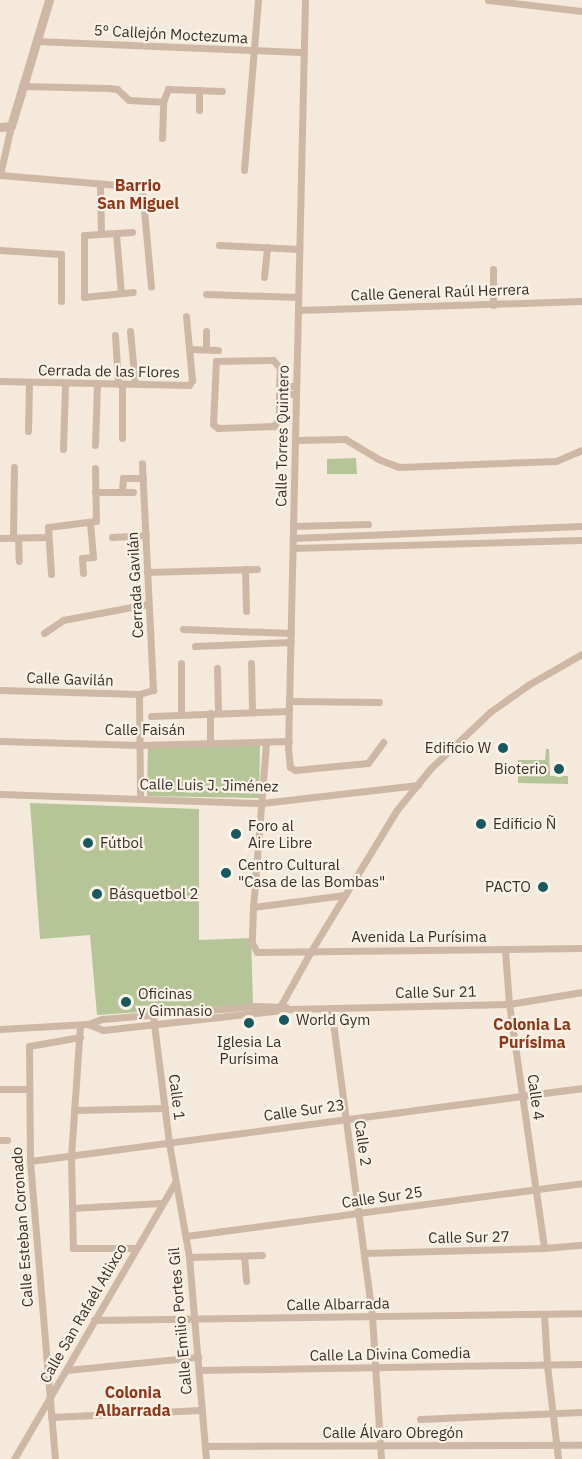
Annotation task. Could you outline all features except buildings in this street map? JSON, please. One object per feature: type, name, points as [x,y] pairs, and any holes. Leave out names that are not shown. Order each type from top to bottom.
[{"type":"street","points":[[49,0],[22,86],[0,175],[156,188]]},
{"type":"street","points":[[244,170],[258,0]]},
{"type":"street","name":"Calle Torres Quintero","points":[[305,0],[289,762],[294,770],[368,763],[383,742]]},
{"type":"street","points":[[488,0],[582,11]]},
{"type":"street","name":"5º Callejón Moctezuma","points":[[36,41],[255,52],[304,52]]},
{"type":"street","points":[[22,86],[117,89],[129,100],[163,102]]},
{"type":"street","points":[[162,138],[163,102],[168,89],[222,91]]},
{"type":"street","points":[[199,90],[199,110]]},
{"type":"street","points":[[0,127],[11,126]]},
{"type":"street","points":[[100,185],[101,234]]},
{"type":"street","points":[[142,188],[151,287]]},
{"type":"street","points":[[132,232],[84,235],[84,297],[133,292]]},
{"type":"street","points":[[116,234],[121,293]]},
{"type":"street","points":[[219,245],[299,249]]},
{"type":"street","points":[[264,277],[267,247]]},
{"type":"street","points":[[0,250],[61,254],[61,301]]},
{"type":"street","points":[[493,269],[493,305]]},
{"type":"street","points":[[207,294],[298,297]]},
{"type":"street","name":"Calle General Raúl Herrera","points":[[298,310],[582,301]]},
{"type":"street","name":"Cerrada de las Flores","points":[[0,381],[189,385],[192,380],[186,316]]},
{"type":"street","points":[[130,331],[135,384]]},
{"type":"street","points":[[206,331],[206,349]]},
{"type":"street","points":[[116,335],[122,438]]},
{"type":"street","points":[[189,349],[218,350]]},
{"type":"street","points":[[296,386],[279,386],[280,368],[273,360],[216,361],[214,365],[213,424],[219,428],[274,426],[279,419],[279,394],[296,394]]},
{"type":"street","name":"Cerrada de las Flores","points":[[28,430],[29,383]]},
{"type":"street","points":[[63,448],[65,384]]},
{"type":"street","points":[[95,445],[97,384]]},
{"type":"street","points":[[295,440],[345,439],[378,459],[399,467],[556,461],[582,450]]},
{"type":"street","name":"Cerrada Gavilán","points":[[139,694],[150,692],[154,687],[142,463]]},
{"type":"street","points":[[14,467],[15,538],[19,561]]},
{"type":"street","points":[[51,574],[48,527],[96,521],[95,468]]},
{"type":"street","points":[[122,492],[123,478],[143,477]]},
{"type":"street","points":[[95,492],[132,492]]},
{"type":"street","points":[[83,573],[82,558],[93,557],[90,522]]},
{"type":"street","points":[[293,526],[368,524]]},
{"type":"street","points":[[293,538],[582,526]]},
{"type":"street","points":[[112,537],[146,534]]},
{"type":"street","points":[[0,538],[48,537]]},
{"type":"street","points":[[293,548],[582,540]]},
{"type":"street","points":[[245,569],[246,611]]},
{"type":"street","points":[[147,572],[257,569]]},
{"type":"street","points":[[44,633],[63,620],[148,604]]},
{"type":"street","points":[[183,629],[291,633]]},
{"type":"street","points":[[195,646],[291,642]]},
{"type":"street","points":[[281,1009],[344,895],[396,811],[418,784],[490,712],[528,685],[582,654]]},
{"type":"street","points":[[181,663],[181,714]]},
{"type":"street","points":[[251,663],[252,711]]},
{"type":"street","points":[[210,742],[217,668]]},
{"type":"street","name":"Calle Gavilán","points":[[0,690],[139,694]]},
{"type":"street","points":[[139,694],[140,798]]},
{"type":"street","points":[[290,701],[379,702]]},
{"type":"street","points":[[151,716],[289,711]]},
{"type":"street","name":"Calle Faisán","points":[[0,741],[140,745],[289,741]]},
{"type":"street","points":[[266,742],[253,907],[344,895]]},
{"type":"street","name":"Calle Luis J. Jiménez","points":[[0,794],[262,803],[418,784]]},
{"type":"street","name":"Avenida La Purísima","points":[[253,907],[252,943],[257,952],[582,948]]},
{"type":"street","name":"Calle 4","points":[[505,950],[509,1004],[544,1248]]},
{"type":"street","name":"Calle Sur 21","points":[[281,1009],[509,1004],[582,993]]},
{"type":"street","name":"Calle 2","points":[[331,1008],[372,1316],[381,1459]]},
{"type":"street","points":[[0,1029],[84,1024],[102,1019],[281,1009]]},
{"type":"street","points":[[84,1024],[103,1030],[154,1026],[281,1009]]},
{"type":"street","name":"Calle 1","points":[[153,1016],[175,1182]]},
{"type":"street","points":[[84,1024],[80,1037],[71,1156],[74,1248],[136,1248]]},
{"type":"street","name":"Calle Esteban Coronado","points":[[55,1459],[48,1400],[30,1161],[29,1046],[80,1037]]},
{"type":"street","name":"Calle Sur 23","points":[[30,1161],[582,1088]]},
{"type":"street","points":[[0,1089],[28,1089]]},
{"type":"street","points":[[74,1110],[165,1108]]},
{"type":"street","name":"Calle San Rafaél Atlixco","points":[[14,1459],[175,1182]]},
{"type":"street","name":"Calle Emilio Portes Gil","points":[[175,1182],[189,1257],[206,1459]]},
{"type":"street","name":"Calle Sur 25","points":[[186,1236],[582,1183]]},
{"type":"street","points":[[73,1208],[161,1203]]},
{"type":"street","name":"Calle Sur 27","points":[[364,1252],[544,1248],[582,1244]]},
{"type":"street","points":[[189,1257],[262,1255]]},
{"type":"street","points":[[244,1256],[246,1281]]},
{"type":"street","name":"Calle Albarrada","points":[[94,1320],[582,1313]]},
{"type":"street","points":[[544,1314],[547,1365],[558,1459]]},
{"type":"street","points":[[67,1370],[198,1357]]},
{"type":"street","name":"Calle La Divina Comedia","points":[[198,1370],[582,1364]]},
{"type":"street","points":[[51,1417],[201,1410]]},
{"type":"street","points":[[420,1419],[582,1412]]},
{"type":"street","name":"Calle Álvaro Obregón","points":[[205,1446],[582,1445]]},
{"type":"green space","points":[[356,458],[357,474],[327,474],[327,459]]},
{"type":"green space","points":[[148,743],[260,746],[259,798],[147,796]]},
{"type":"green space","points":[[546,749],[549,749],[550,776],[568,776],[568,784],[518,783],[518,760],[545,760]]},
{"type":"green space","points":[[30,803],[199,809],[199,940],[251,938],[253,1004],[97,1015],[90,935],[40,939]]},
{"type":"place","name":"Edificio W","points":[[503,748]]},
{"type":"place","name":"Bioterio","points":[[559,769]]},
{"type":"place","name":"Edificio Ñ","points":[[481,824]]},
{"type":"place","name":"Foro al Aire Libre","points":[[236,834]]},
{"type":"place","name":"Fútbol","points":[[88,843]]},
{"type":"place","name":"Centro Cultural \"Casa de las Bombas\"","points":[[226,873]]},
{"type":"place","name":"PACTO","points":[[543,887]]},
{"type":"place","name":"Básquetbol 2","points":[[97,894]]},
{"type":"place","name":"Oficinas y Gimnasio","points":[[126,1002]]},
{"type":"place","name":"World Gym","points":[[284,1020]]},
{"type":"place","name":"Iglesia La Purísima","points":[[249,1023]]},
{"type":"district","name":"Barrio San Miguel","points":[[138,194]]},
{"type":"district","name":"Colonia La Purísima","points":[[532,1033]]},
{"type":"district","name":"Colonia Albarrada","points":[[133,1401]]}]
